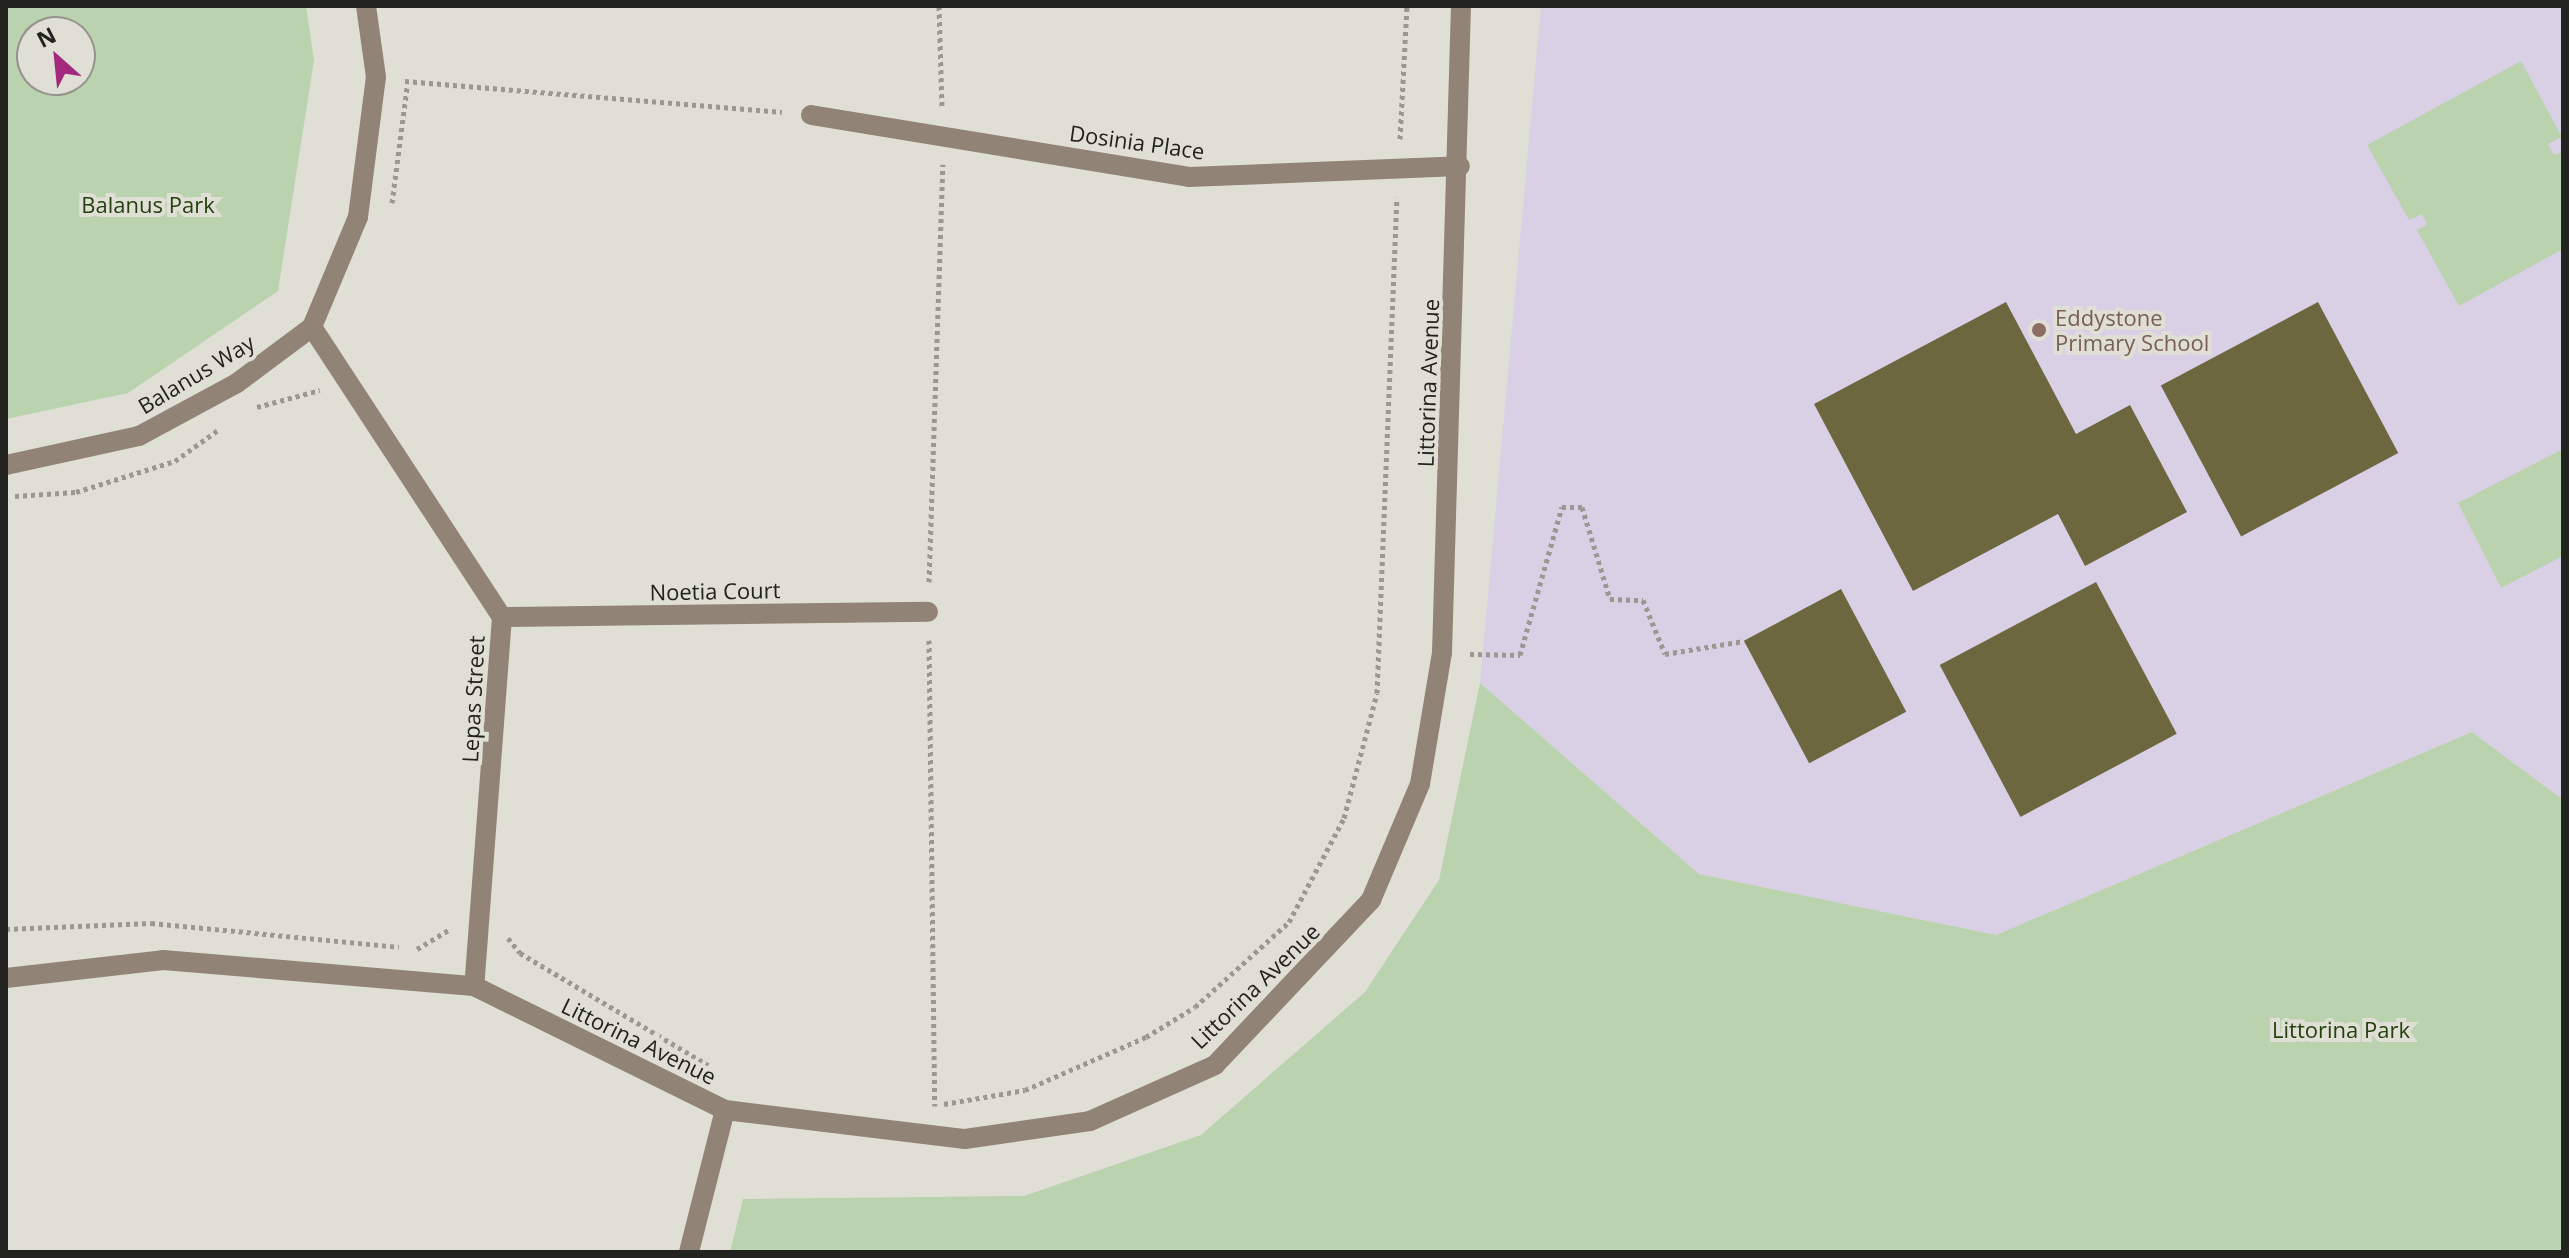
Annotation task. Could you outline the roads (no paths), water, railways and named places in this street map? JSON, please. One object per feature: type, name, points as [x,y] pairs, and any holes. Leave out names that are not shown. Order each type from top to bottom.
[{"type":"street","points":[[312,327],[358,217],[376,77],[366,6]]},
{"type":"street","name":"Littorina Avenue","points":[[6,978],[163,960],[474,986],[725,1110],[965,1139],[1090,1121],[1215,1065],[1371,900],[1420,784],[1442,653],[1460,166],[1461,6]]},
{"type":"street","name":"Dosinia Place","points":[[811,115],[1189,177],[1460,166]]},
{"type":"street","name":"Balanus Way","points":[[6,465],[139,436],[237,383],[312,327]]},
{"type":"street","name":"Lepas Street","points":[[312,327],[502,617],[474,986]]},
{"type":"street","name":"Noetia Court","points":[[502,617],[928,612]]},
{"type":"street","points":[[689,1252],[725,1110]]},
{"type":"place","name":"Eddystone Primary School","points":[[2039,330]]},
{"type":"park label","name":"Balanus Park","points":[[148,205]]},
{"type":"park label","name":"Littorina Park","points":[[2341,1030]]}]
